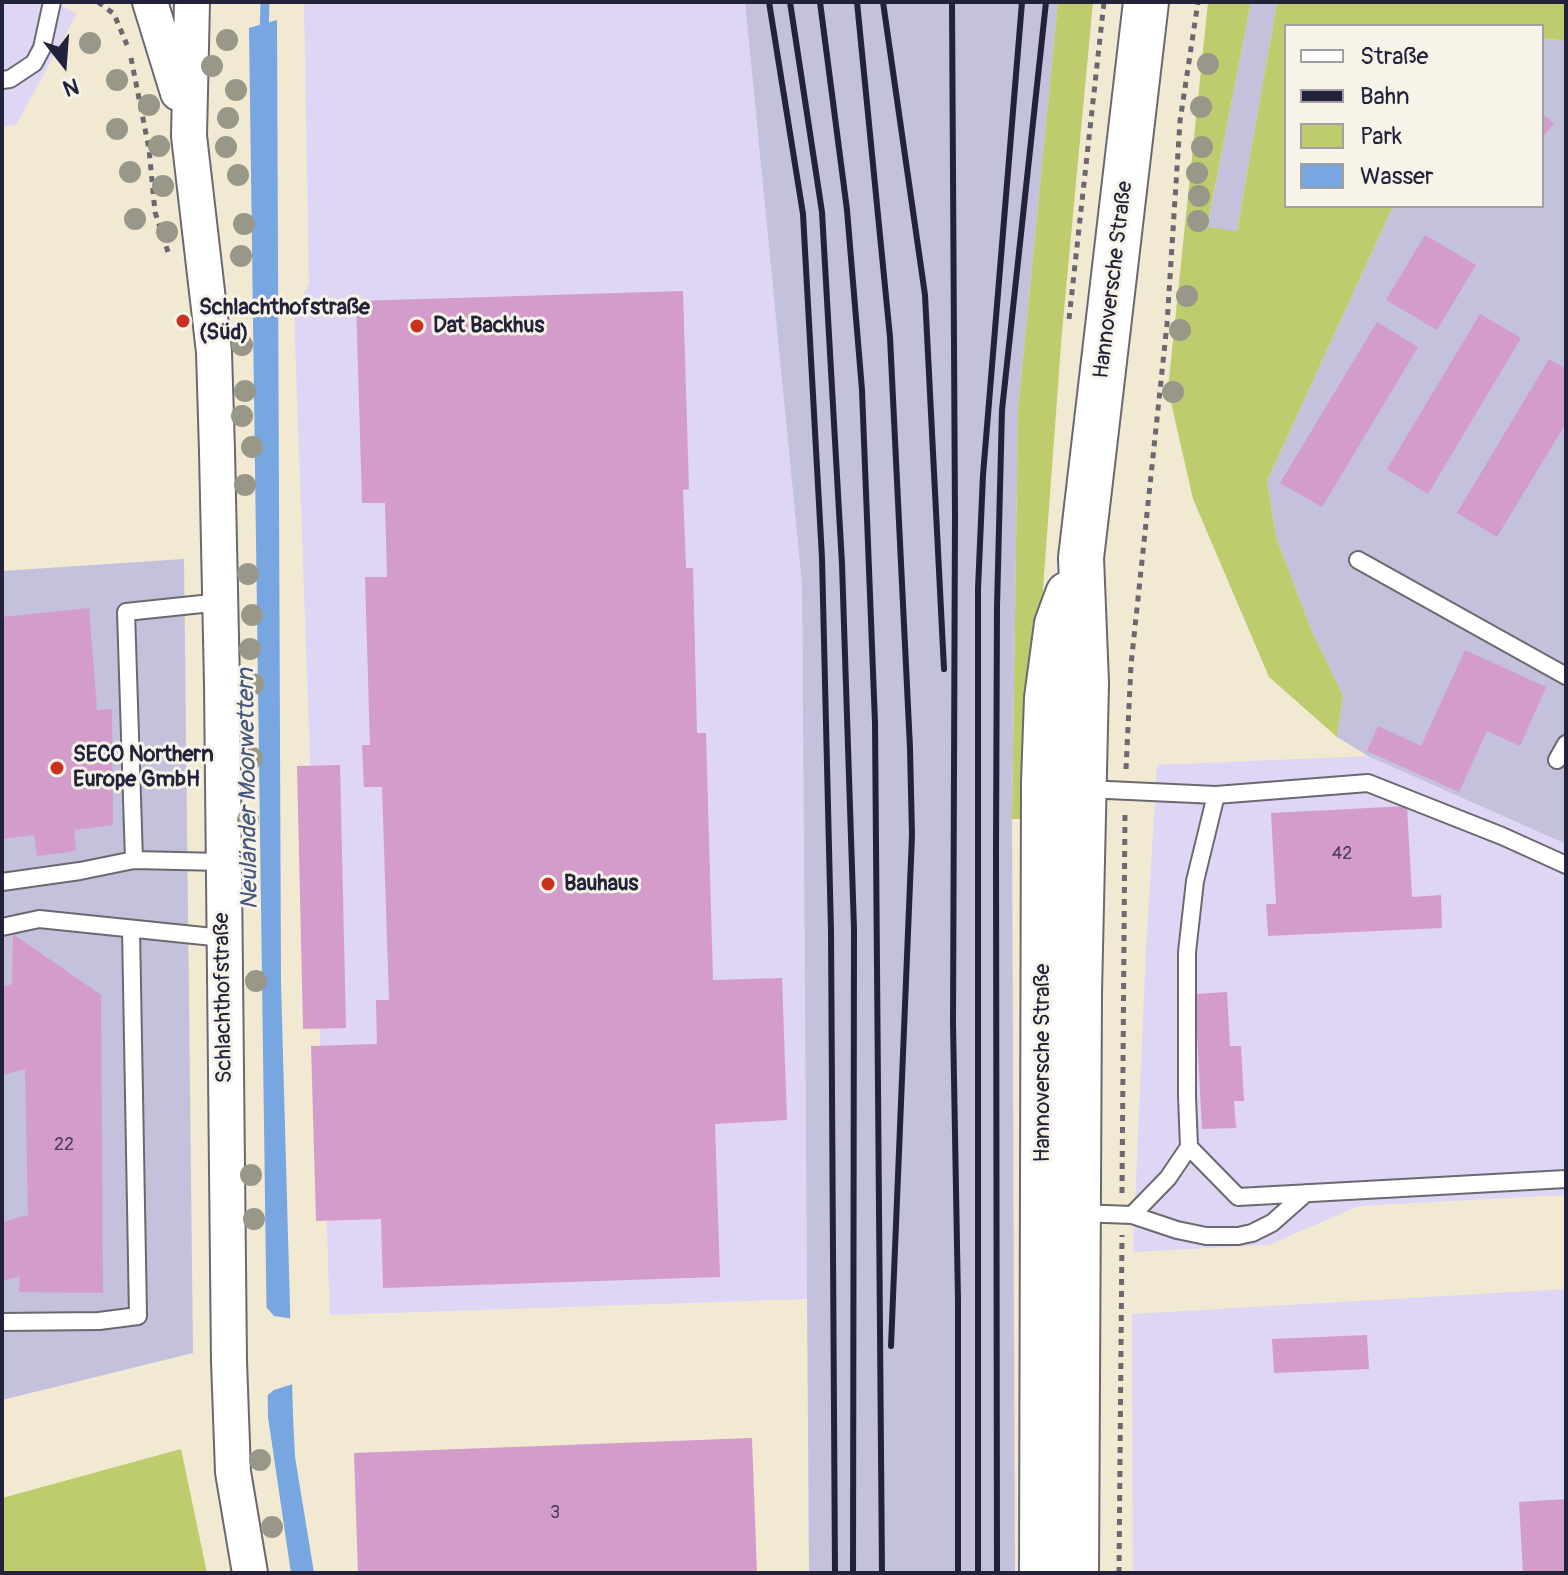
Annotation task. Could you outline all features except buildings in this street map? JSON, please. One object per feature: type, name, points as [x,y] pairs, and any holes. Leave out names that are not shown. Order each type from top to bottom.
[{"type":"main road","name":"Hannoversche Straße","points":[[1076,1573],[1077,1213],[1086,683],[1081,558],[1146,2]]},
{"type":"main road","name":"Hannoversche Straße","points":[[1042,1573],[1043,798],[1047,698],[1057,624],[1081,558]]},
{"type":"street","name":"Schlachthofstraße","points":[[150,2],[189,136]]},
{"type":"street","name":"Schlachthofstraße","points":[[192,2],[189,136],[214,352],[221,602],[223,938],[233,1472],[250,1573]]},
{"type":"lane","points":[[2,80],[10,79],[34,63],[42,48],[52,2]]},
{"type":"lane","points":[[1358,560],[1566,676]]},
{"type":"lane","points":[[134,860],[126,612],[221,602]]},
{"type":"lane","points":[[1557,760],[1566,744]]},
{"type":"lane","points":[[1083,788],[1216,795],[1368,783],[1566,865]]},
{"type":"lane","points":[[1132,1215],[1168,1178],[1189,1147],[1187,952],[1195,881],[1216,795]]},
{"type":"lane","points":[[2,882],[134,860],[222,862]]},
{"type":"lane","points":[[2,927],[39,919],[223,938]]},
{"type":"lane","points":[[2,1322],[99,1321],[138,1316],[131,929]]},
{"type":"lane","points":[[1189,1147],[1238,1197],[1566,1179]]},
{"type":"lane","points":[[1042,1158],[1077,1213]]},
{"type":"lane","points":[[1077,1213],[1132,1215],[1206,1236],[1238,1236],[1272,1223],[1306,1193]]},
{"type":"lane","points":[[1042,1281],[1077,1213]]},
{"type":"path","points":[[98,2],[114,14],[128,48],[149,149],[155,212],[167,253],[176,263]]},
{"type":"shaded area","points":[[2,2],[54,2],[77,14],[16,125],[2,126]]},
{"type":"shaded area","points":[[304,2],[745,2],[802,585],[807,1299],[330,1315],[294,313],[309,284]]},
{"type":"shaded area","points":[[745,2],[1058,2],[1018,410],[1012,819],[1015,1573],[809,1573],[802,585]]},
{"type":"shaded area","points":[[1251,2],[1277,2],[1237,231],[1207,228]]},
{"type":"shaded area","points":[[1544,38],[1566,41],[1566,844],[1368,756],[1337,737],[1343,695],[1313,634],[1277,540],[1267,481],[1392,208],[1544,208]]},
{"type":"shaded area","points":[[184,559],[193,1353],[2,1400],[2,571]]},
{"type":"shaded area","points":[[1368,756],[1566,844],[1566,1195],[1358,1206],[1269,1245],[1133,1252],[1157,765]]},
{"type":"shaded area","points":[[1566,1289],[1566,1573],[1133,1573],[1132,1314]]},
{"type":"green space","points":[[1058,2],[1093,2],[1062,332],[1026,819],[1012,819],[1018,410]]},
{"type":"green space","points":[[1208,2],[1251,2],[1207,227],[1237,231],[1277,2],[1566,2],[1566,41],[1544,38],[1544,24],[1284,24],[1284,208],[1392,208],[1267,481],[1277,540],[1313,634],[1343,695],[1337,737],[1269,677],[1193,499],[1168,389]]},
{"type":"green space","points":[[181,1449],[207,1573],[2,1573],[2,1498]]},
{"type":"water","points":[[277,20],[281,983],[295,1457],[314,1573],[291,1573],[268,1417],[249,28]]},
{"type":"pier","points":[[262,1302],[274,1316],[294,1319],[296,1383],[274,1390],[264,1398]]},
{"type":"waterway","name":"Neuländer Moorwettern","points":[[264,35],[265,2]]},
{"type":"railway","points":[[769,2],[803,214],[822,558],[831,931],[835,1573]]},
{"type":"railway","points":[[790,2],[822,212],[842,564],[854,929],[853,1573]]},
{"type":"railway","points":[[820,2],[847,210],[862,390],[875,723],[882,1573]]},
{"type":"railway","points":[[857,2],[890,337],[910,748],[912,835],[891,1346]]},
{"type":"railway","points":[[883,2],[925,295],[944,669]]},
{"type":"railway","points":[[952,2],[955,516],[953,1023],[958,1300],[958,1573]]},
{"type":"railway","points":[[978,1573],[978,589],[983,475],[1022,2]]},
{"type":"railway","points":[[997,1573],[997,606],[1002,410],[1046,2]]},
{"type":"place","name":"Schlachthofstraße (Süd)","points":[[183,321]]},
{"type":"place","name":"Dat Backhus","points":[[417,326]]},
{"type":"place","name":"SECO Northern Europe GmbH","points":[[57,768]]},
{"type":"place","name":"Bauhaus","points":[[548,884]]}]
